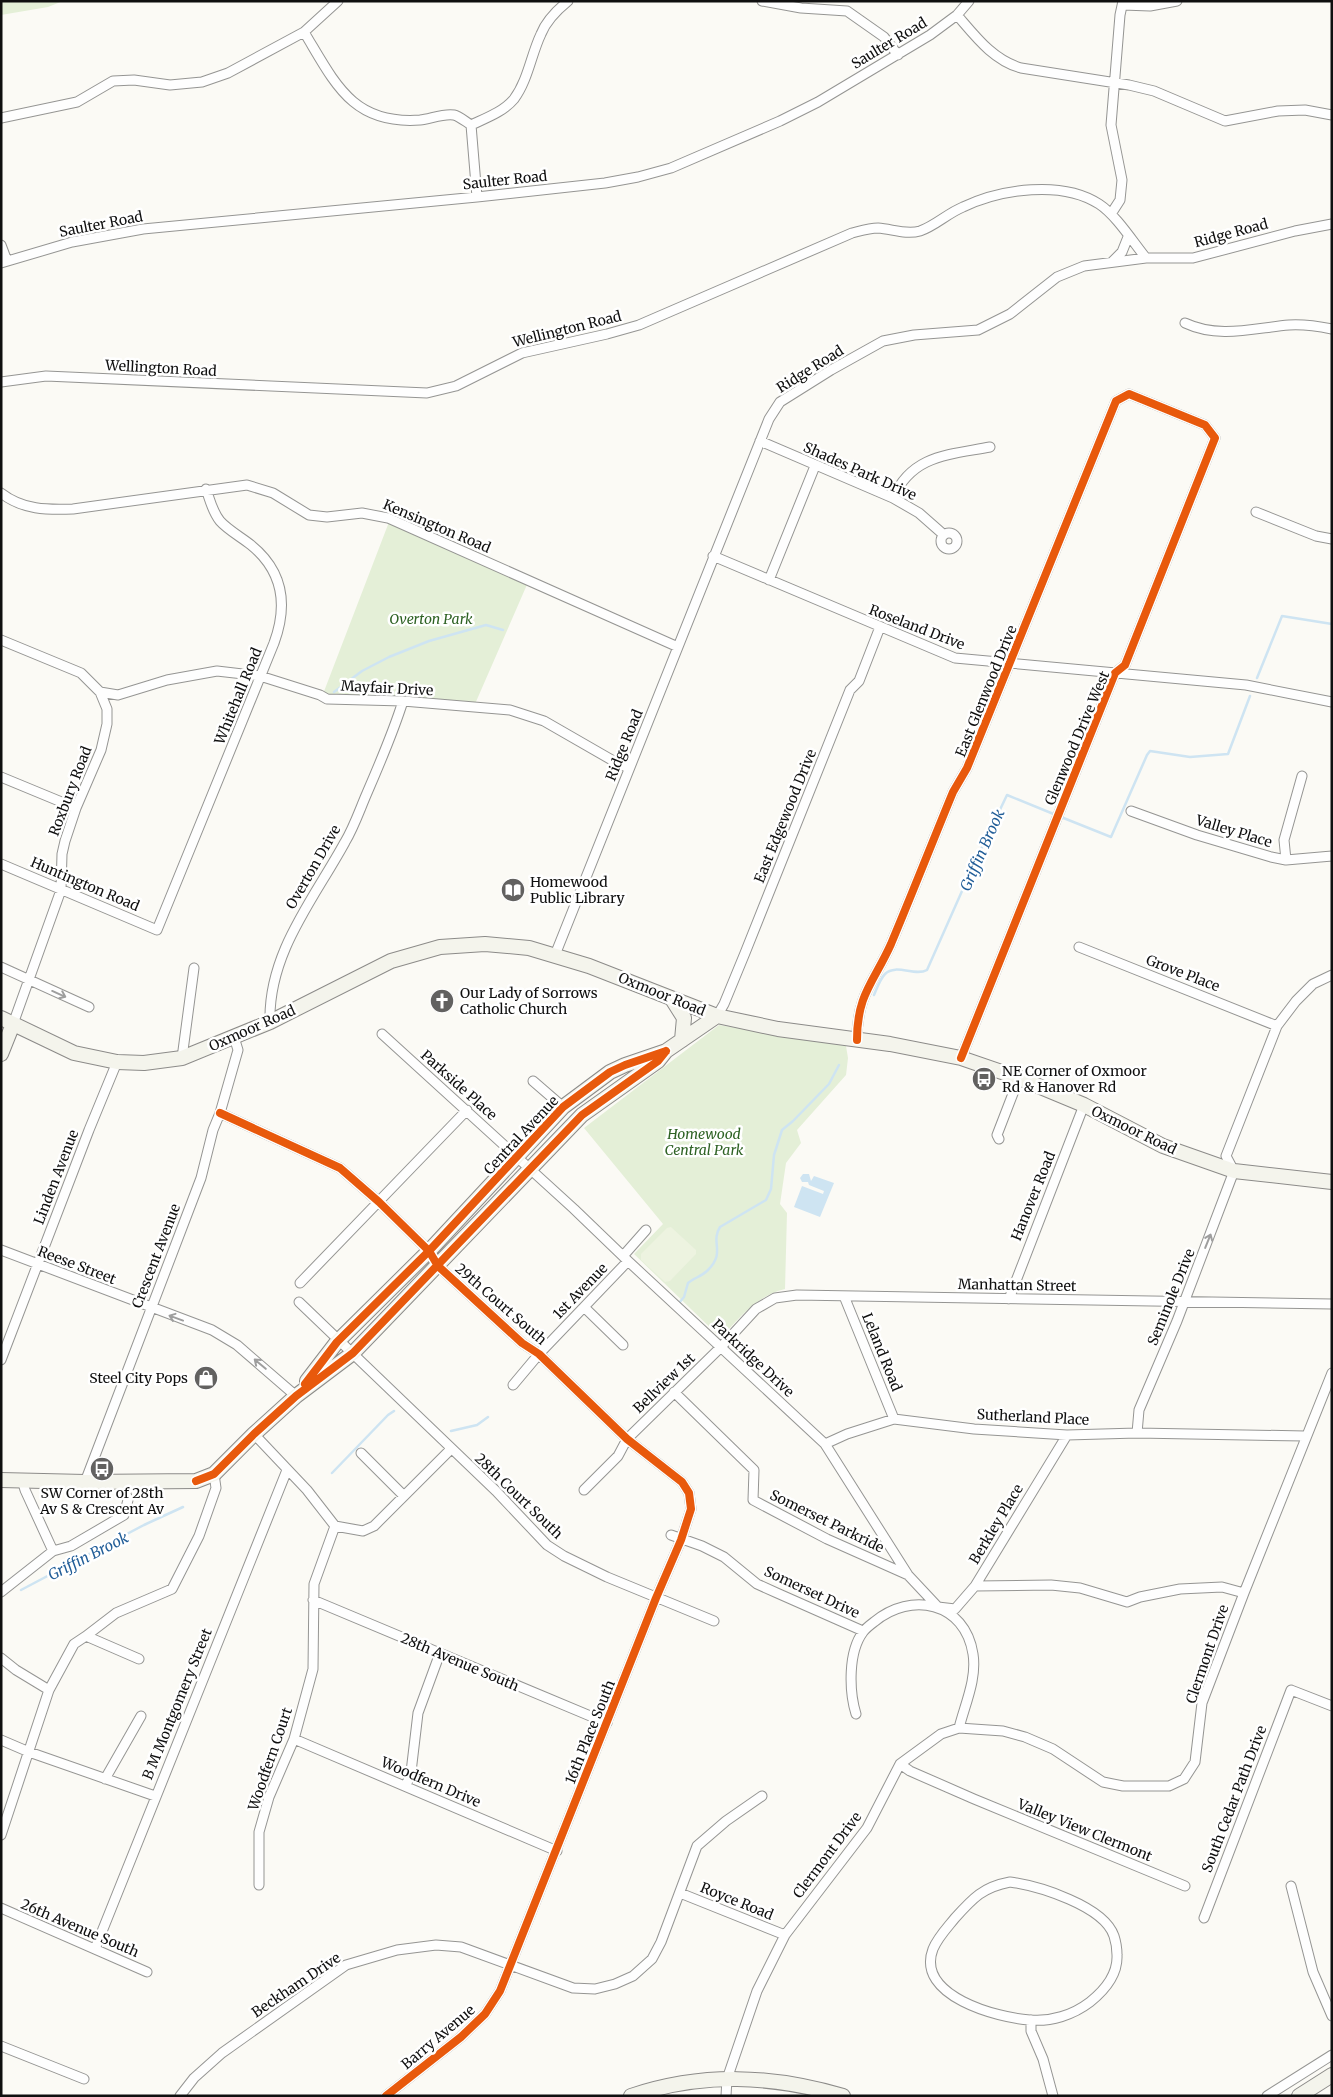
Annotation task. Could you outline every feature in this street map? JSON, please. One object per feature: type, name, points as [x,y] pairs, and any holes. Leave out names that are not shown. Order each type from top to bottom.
[{"type":"main road","name":"Oxmoor Road","points":[[7,1021],[74,1053],[117,1062],[144,1063],[182,1058],[270,1022],[391,961],[440,947],[485,944],[530,948],[589,966],[717,1016],[961,1058],[1019,1078],[1084,1105],[1163,1146],[1234,1171],[1332,1182]]},
{"type":"main road","points":[[672,998],[684,1018],[682,1040]]},
{"type":"main road","name":"Central Avenue","points":[[296,1396],[338,1341],[429,1251],[563,1107],[610,1072],[625,1064],[666,1051],[717,1016]]},
{"type":"main road","points":[[1,1054],[7,1021]]},
{"type":"main road","name":"Central Avenue","points":[[122,1482],[196,1481],[214,1474],[296,1396],[353,1353],[582,1115],[658,1062],[666,1051]]},
{"type":"main road","points":[[1,1480],[122,1482]]},
{"type":"main road","points":[[1300,2096],[1332,2075]]},
{"type":"main road","points":[[631,2096],[656,2088],[694,2080],[727,2079],[768,2080],[807,2086],[843,2096]]},
{"type":"street","points":[[1,118],[77,102],[113,82],[134,80],[170,85],[202,82],[228,73],[304,32],[338,1]]},
{"type":"street","points":[[471,125],[496,113],[513,100],[522,87],[541,33],[557,11],[568,1]]},
{"type":"street","points":[[762,1],[801,8],[847,11],[884,37],[898,55]]},
{"type":"street","name":"Saulter Road","points":[[4,262],[72,242],[143,229],[477,197],[605,183],[638,177],[671,168],[780,121],[818,102],[898,55],[957,16],[969,1]]},
{"type":"street","points":[[1146,258],[1112,214],[1120,200],[1122,180],[1111,125],[1120,15],[1123,3],[1150,6],[1177,1]]},
{"type":"street","points":[[957,16],[983,45],[1008,64],[1021,68],[1114,82],[1154,91],[1224,121],[1278,111],[1305,110],[1332,115]]},
{"type":"street","points":[[304,32],[344,94],[370,113],[388,120],[420,120],[454,115],[471,125]]},
{"type":"street","points":[[471,125],[477,197]]},
{"type":"street","name":"Wellington Road","points":[[1,382],[46,376],[427,393],[456,386],[522,353],[607,334],[639,324],[852,233],[878,228],[919,232],[961,207],[978,200],[1022,191],[1058,189],[1079,194],[1099,204],[1112,214]]},
{"type":"street","name":"Ridge Road","points":[[555,955],[713,556],[769,419],[780,402],[831,370],[883,341],[914,335],[978,330],[1010,314],[1057,277],[1084,266],[1146,258],[1194,258],[1295,230],[1332,224]]},
{"type":"street","points":[[1112,262],[1122,252],[1128,236]]},
{"type":"street","points":[[1,245],[4,262]]},
{"type":"street","points":[[1185,323],[1204,330],[1228,333],[1290,325],[1314,325],[1332,329]]},
{"type":"street","name":"East Glenwood Drive","points":[[857,1040],[859,1010],[865,994],[890,947],[953,792],[967,768],[1011,664],[1116,401],[1129,394],[1168,410]]},
{"type":"street","name":"Glenwood Drive West","points":[[961,1058],[1115,673],[1125,665],[1215,438],[1205,425],[1168,410]]},
{"type":"street","name":"Shades Park Drive","points":[[760,441],[893,498],[918,513],[944,535]]},
{"type":"street","points":[[893,498],[900,483],[911,470],[938,457],[990,447]]},
{"type":"street","points":[[768,580],[815,466]]},
{"type":"street","name":"Kensington Road","points":[[1,493],[11,501],[29,508],[50,510],[73,509],[206,489],[247,485],[273,493],[309,515],[326,517],[362,513],[388,518],[678,647]]},
{"type":"street","name":"Whitehall Road","points":[[157,930],[282,619],[282,604],[277,577],[262,554],[221,522],[214,511],[206,489]]},
{"type":"street","points":[[1256,512],[1316,536],[1332,539]]},
{"type":"street","name":"Roseland Drive","points":[[713,556],[955,658],[1246,685],[1332,702]]},
{"type":"street","name":"East Edgewood Drive","points":[[717,1016],[745,954],[850,690],[858,681],[880,627]]},
{"type":"street","points":[[1,640],[80,673],[100,692],[118,696],[107,709]]},
{"type":"street","name":"Mayfair Drive","points":[[118,696],[166,680],[217,671],[260,676],[320,695],[327,699],[403,701],[522,713],[544,721],[629,768]]},
{"type":"street","name":"Roxbury Road","points":[[7,1021],[29,980],[62,890],[62,854],[76,808],[101,750],[107,724],[107,709],[100,692]]},
{"type":"street","name":"Overton Drive","points":[[270,1022],[270,1002],[286,946],[305,907],[346,841],[394,730],[403,701]]},
{"type":"street","points":[[1286,860],[1284,840],[1302,776]]},
{"type":"street","points":[[1,777],[76,808]]},
{"type":"street","name":"Valley Place","points":[[1131,811],[1197,835],[1271,857],[1286,860],[1332,856]]},
{"type":"street","name":"Huntington Road","points":[[1,864],[157,930]]},
{"type":"street","name":"Grove Place","points":[[1078,947],[1276,1026]]},
{"type":"street","points":[[1,967],[89,1007]]},
{"type":"street","points":[[182,1058],[194,968]]},
{"type":"street","points":[[1234,1171],[1226,1156],[1276,1026],[1296,1001],[1313,984],[1332,975]]},
{"type":"street","name":"Parkside Place","points":[[382,1034],[518,1157]]},
{"type":"street","name":"Crescent Avenue","points":[[85,1482],[201,1178],[213,1130],[220,1113],[238,1050],[234,1037]]},
{"type":"street","name":"Linden Avenue","points":[[1,1360],[117,1062]]},
{"type":"street","points":[[1000,1139],[997,1135],[1019,1078]]},
{"type":"street","points":[[533,1081],[563,1107]]},
{"type":"street","name":"Hanover Road","points":[[1009,1299],[1084,1105]]},
{"type":"street","points":[[300,1283],[467,1110]]},
{"type":"street","name":"29th Court South","points":[[220,1113],[340,1168],[379,1202],[429,1251],[438,1266],[522,1342],[539,1354],[627,1439],[682,1482],[689,1493],[692,1509]]},
{"type":"street","name":"Parkridge Drive","points":[[518,1157],[825,1444],[908,1575],[938,1606],[955,1617],[969,1634],[973,1655],[970,1692],[959,1728]]},
{"type":"street","name":"Seminole Drive","points":[[1137,1432],[1139,1410],[1234,1171]]},
{"type":"street","name":"1st Avenue","points":[[514,1385],[539,1354],[584,1307],[625,1259],[646,1230]]},
{"type":"street","name":"Reese Street","points":[[1,1250],[222,1335],[237,1345],[296,1396]]},
{"type":"street","name":"Manhattan Street","points":[[721,1347],[756,1309],[775,1298],[798,1295],[1183,1303],[1332,1304]]},
{"type":"street","name":"Leland Road","points":[[844,1296],[894,1419]]},
{"type":"street","name":"28th Court South","points":[[299,1302],[496,1491],[547,1545],[581,1564],[656,1598],[714,1621]]},
{"type":"street","points":[[584,1307],[623,1345]]},
{"type":"street","name":"Bellview 1st","points":[[627,1439],[721,1347]]},
{"type":"street","name":"Clermont Drive","points":[[726,2096],[727,2079],[757,1991],[785,1935],[867,1828],[900,1764],[941,1734],[959,1728],[1003,1732],[1025,1738],[1053,1749],[1103,1782],[1123,1786],[1168,1786],[1184,1779],[1195,1762],[1202,1703],[1298,1460],[1305,1436],[1332,1373]]},
{"type":"street","name":"Somerset Parkride","points":[[674,1392],[754,1470],[753,1500],[828,1538],[908,1575]]},
{"type":"street","name":"Sutherland Place","points":[[825,1444],[847,1434],[894,1419],[974,1429],[1067,1436],[1137,1432],[1305,1436]]},
{"type":"street","points":[[254,1434],[307,1490],[335,1526],[363,1531],[374,1526],[451,1449]]},
{"type":"street","name":"Berkley Place","points":[[938,1606],[955,1609],[975,1586],[1067,1436]]},
{"type":"street","points":[[584,1490],[618,1456],[627,1439]]},
{"type":"street","points":[[361,1453],[404,1496]]},
{"type":"street","name":"B M Montgomery Street","points":[[95,1949],[287,1470]]},
{"type":"street","points":[[1,1835],[50,1690],[74,1644],[116,1613],[172,1589],[199,1536],[216,1488],[214,1474]]},
{"type":"street","points":[[22,1480],[53,1551]]},
{"type":"street","points":[[1,1592],[53,1551],[71,1546],[124,1514],[128,1500],[122,1482]]},
{"type":"street","name":"16th Place South","points":[[510,1964],[692,1509]]},
{"type":"street","name":"Woodfern Court","points":[[259,1885],[260,1832],[269,1797],[294,1739],[313,1669],[314,1584],[335,1526]]},
{"type":"street","name":"Somerset Drive","points":[[670,1535],[702,1546],[724,1558],[757,1584],[863,1631]]},
{"type":"street","points":[[975,1586],[1051,1585],[1080,1588],[1127,1602],[1140,1597],[1180,1589],[1222,1588],[1244,1593]]},
{"type":"street","name":"28th Avenue South","points":[[313,1600],[608,1723]]},
{"type":"street","points":[[856,1714],[851,1678],[856,1645],[863,1631],[886,1612],[911,1604],[938,1606]]},
{"type":"street","points":[[86,1636],[139,1659]]},
{"type":"street","points":[[406,1786],[411,1772],[418,1714],[440,1653]]},
{"type":"street","points":[[1,1658],[16,1670],[50,1690]]},
{"type":"street","name":"South Cedar Path Drive","points":[[1204,1918],[1290,1690],[1332,1706]]},
{"type":"street","points":[[105,1779],[141,1716]]},
{"type":"street","name":"Woodfern Drive","points":[[294,1739],[557,1850]]},
{"type":"street","points":[[1,1740],[29,1752],[155,1796]]},
{"type":"street","name":"Valley View Clermont","points":[[900,1764],[910,1771],[974,1799],[1185,1886]]},
{"type":"street","name":"Beckham Drive","points":[[180,2096],[194,2078],[222,2053],[346,1965],[396,1950],[436,1945],[461,1947],[573,1988],[595,1989],[615,1984],[633,1976],[652,1959],[661,1942],[698,1846],[726,1821],[762,1796]]},
{"type":"street","points":[[1,1807],[10,1811]]},
{"type":"street","points":[[1010,1882],[1049,1891],[1093,1912],[1100,1917],[1114,1934],[1118,1963],[1103,1992],[1078,2011],[1056,2018],[1031,2020],[981,2011],[954,1998],[938,1982],[932,1967],[932,1950],[940,1936],[971,1900],[994,1885],[1010,1882]]},
{"type":"street","points":[[1291,1886],[1313,1972],[1332,2016]]},
{"type":"street","name":"Royce Road","points":[[680,1893],[785,1935]]},
{"type":"street","name":"26th Avenue South","points":[[2,1911],[147,1972]]},
{"type":"street","name":"Barry Avenue","points":[[386,2096],[461,2037],[485,2014],[500,1991],[510,1964]]},
{"type":"street","points":[[1031,2020],[1031,2031],[1043,2059],[1053,2096]]},
{"type":"street","points":[[1,2046],[84,2079]]},
{"type":"street","points":[[1267,2096],[1332,2055]]},
{"type":"green space","points":[[1,1],[63,1],[48,7],[1,15]]},
{"type":"green space","name":"Overton Park","points":[[389,522],[529,580],[475,704],[323,694]]},
{"type":"green space","name":"Homewood Central Park","points":[[719,1025],[846,1046],[848,1058],[846,1075],[797,1130],[801,1143],[786,1163],[780,1204],[787,1213],[785,1289],[765,1297],[749,1308],[721,1338],[634,1254],[663,1224],[584,1128]]},
{"type":"green space","points":[[671,1227],[696,1250],[696,1254],[670,1281],[665,1282],[641,1260],[641,1254],[667,1228]]},
{"type":"water","points":[[803,1174],[809,1174],[811,1181],[814,1176],[834,1183],[820,1217],[794,1207],[802,1186],[823,1194],[824,1191],[809,1185],[808,1182],[802,1182],[800,1178]]},
{"type":"waterway","name":"Griffin Brook","points":[[1257,678],[1282,616],[1332,624]]},
{"type":"waterway","points":[[334,692],[362,671],[389,657],[429,641],[486,625],[503,630]]},
{"type":"waterway","name":"Griffin Brook","points":[[1061,817],[1111,837],[1150,751],[1190,757],[1228,754],[1250,696]]},
{"type":"waterway","name":"Griffin Brook","points":[[874,995],[882,978],[889,971],[922,972],[927,970],[1007,795],[1056,815]]},
{"type":"waterway","name":"Griffin Brook","points":[[679,1303],[684,1297],[688,1283],[706,1272],[713,1264],[717,1253],[716,1238],[720,1227],[766,1200],[771,1189],[774,1155],[782,1130],[829,1084],[839,1065]]},
{"type":"waterway","name":"Griffin Brook","points":[[332,1473],[394,1411]]},
{"type":"waterway","name":"Griffin Brook","points":[[451,1431],[477,1425],[488,1417]]},
{"type":"waterway","name":"Griffin Brook","points":[[21,1590],[144,1525],[183,1507]]},
{"type":"cycle path","points":[[857,1040],[863,999],[891,944],[953,792],[967,768],[1116,401],[1129,394],[1205,425],[1215,438],[1125,665],[1115,673],[961,1058]]},
{"type":"cycle path","points":[[305,1384],[337,1342],[429,1251],[563,1107],[610,1072],[666,1051]]},
{"type":"cycle path","points":[[196,1481],[214,1474],[296,1396],[353,1353],[582,1115],[658,1061],[666,1051]]},
{"type":"cycle path","points":[[220,1113],[340,1168],[379,1202],[429,1251],[438,1266],[522,1343],[539,1354],[627,1439],[682,1482],[689,1493],[691,1509],[681,1540],[656,1598],[500,1991],[485,2014],[461,2037],[386,2096]]},
{"type":"place","name":"Homewood Public Library","points":[[513,890]]},
{"type":"place","name":"Our Lady of Sorrows Catholic Church","points":[[442,1001]]},
{"type":"place","name":"NE Corner of Oxmoor Rd & Hanover Rd","points":[[984,1079]]},
{"type":"place","name":"Steel City Pops","points":[[206,1378]]},
{"type":"place","name":"SW Corner of 28th Av S & Crescent Av","points":[[102,1469]]}]
